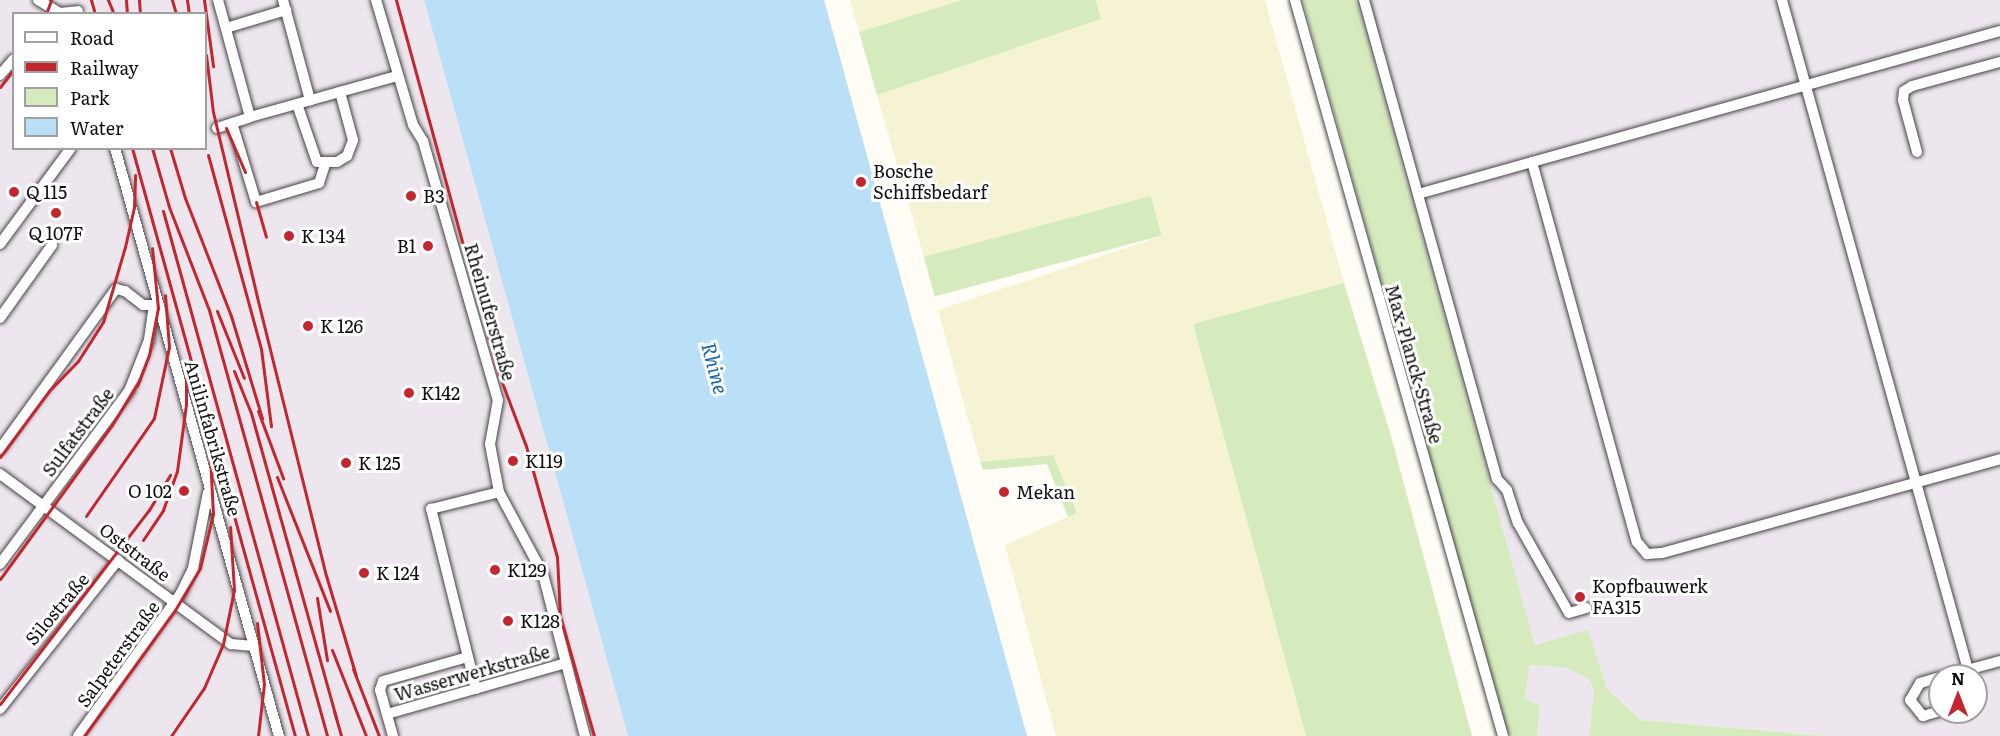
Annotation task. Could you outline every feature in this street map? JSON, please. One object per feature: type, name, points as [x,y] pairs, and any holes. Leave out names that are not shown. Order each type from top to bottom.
[{"type":"street","points":[[218,0],[250,117]]},
{"type":"street","name":"Rheinuferstraße","points":[[376,0],[413,125],[423,141],[498,400],[490,444],[499,492],[543,574],[585,736]]},
{"type":"street","name":"Max-Planck-Straße","points":[[1295,0],[1503,736]]},
{"type":"street","points":[[1364,0],[1497,479],[1507,490],[1518,523],[1569,613],[1586,608]]},
{"type":"street","points":[[1782,0],[1916,483],[1962,664]]},
{"type":"street","points":[[226,28],[285,5],[310,100]]},
{"type":"street","points":[[41,6],[57,12]]},
{"type":"street","points":[[1418,194],[2000,31]]},
{"type":"street","points":[[0,75],[12,61]]},
{"type":"street","points":[[1917,152],[1902,100],[1904,91],[1912,86],[2000,62]]},
{"type":"street","points":[[217,128],[397,76]]},
{"type":"street","points":[[297,104],[311,153],[317,162],[325,164],[347,156],[352,149],[352,132],[340,92]]},
{"type":"street","points":[[232,123],[256,202],[319,183],[325,164]]},
{"type":"street","points":[[0,244],[69,150]]},
{"type":"street","name":"Anilinfabrikstraße","points":[[117,150],[156,305],[279,736]]},
{"type":"street","points":[[1532,162],[1637,542],[1647,554],[1662,553],[2000,459]]},
{"type":"street","points":[[0,318],[52,245]]},
{"type":"street","points":[[0,449],[116,289],[125,291],[143,305],[156,305]]},
{"type":"street","name":"Sulfatstraße","points":[[0,564],[129,391],[149,340],[156,305]]},
{"type":"street","name":"Oststraße","points":[[0,474],[231,644],[253,646]]},
{"type":"street","name":"Salpeterstraße","points":[[78,736],[175,603],[193,568],[209,487]]},
{"type":"street","points":[[476,689],[430,509],[499,492]]},
{"type":"street","name":"Silostraße","points":[[0,710],[118,560]]},
{"type":"street","points":[[393,736],[380,690],[383,681],[468,657]]},
{"type":"street","name":"Wasserwerkstraße","points":[[387,714],[566,663]]},
{"type":"street","points":[[1928,681],[1920,683],[1910,700],[1923,716],[1928,715]]},
{"type":"shaded area","points":[[0,0],[424,0],[628,736],[0,736]]},
{"type":"shaded area","points":[[850,0],[962,0],[859,32]]},
{"type":"shaded area","points":[[1096,0],[1265,0],[1344,283],[1193,324],[1306,736],[1056,736],[1005,545],[1077,513],[1053,455],[980,462],[938,310],[1162,236],[1151,196],[927,268],[877,95],[1101,19]]},
{"type":"shaded area","points":[[1356,0],[2000,0],[2000,736],[1825,736],[1640,720],[1607,688],[1588,631],[1535,645]]},
{"type":"shaded area","points":[[1528,665],[1567,668],[1589,679],[1594,691],[1589,736],[1537,736],[1540,705],[1525,699]]},
{"type":"green space","points":[[962,0],[1096,0],[1101,19],[877,95],[859,32]]},
{"type":"green space","points":[[1303,0],[1356,0],[1535,645],[1588,630],[1607,688],[1640,720],[1825,736],[1589,736],[1594,691],[1589,679],[1567,668],[1529,665],[1525,699],[1540,705],[1537,736],[1511,736],[1501,717]]},
{"type":"green space","points":[[1151,196],[1162,236],[935,296],[924,257]]},
{"type":"green space","points":[[1344,283],[1391,436],[1472,736],[1306,736],[1193,324]]},
{"type":"green space","points":[[1053,455],[1077,513],[1068,517],[1047,464],[983,470],[980,462]]},
{"type":"water","name":"Rhine","points":[[424,0],[824,0],[1027,736],[628,736]]},
{"type":"railway","points":[[47,12],[51,0]]},
{"type":"railway","points":[[91,0],[94,12]]},
{"type":"railway","points":[[108,0],[113,12]]},
{"type":"railway","points":[[126,0],[127,12]]},
{"type":"railway","points":[[139,0],[140,12]]},
{"type":"railway","points":[[172,0],[175,12]]},
{"type":"railway","points":[[187,0],[189,12]]},
{"type":"railway","points":[[204,0],[206,12]]},
{"type":"railway","points":[[396,0],[498,372],[526,446],[557,557],[560,616],[594,736]]},
{"type":"railway","points":[[207,22],[213,66]]},
{"type":"railway","points":[[207,63],[213,112],[257,297],[325,572],[356,676]]},
{"type":"railway","points":[[0,87],[12,72]]},
{"type":"railway","points":[[226,128],[245,172]]},
{"type":"railway","points":[[133,150],[295,736]]},
{"type":"railway","points":[[153,150],[169,207],[209,310],[327,736]]},
{"type":"railway","points":[[171,150],[185,198],[231,316],[262,418]]},
{"type":"railway","points":[[208,155],[261,349],[271,426]]},
{"type":"railway","points":[[0,457],[49,391],[78,361],[103,322],[134,207],[135,175]]},
{"type":"railway","points":[[256,202],[266,237]]},
{"type":"railway","points":[[163,211],[308,736]]},
{"type":"railway","points":[[137,386],[149,355],[158,308],[152,248]]},
{"type":"railway","points":[[86,516],[154,418],[169,347],[165,295]]},
{"type":"railway","points":[[217,311],[244,378]]},
{"type":"railway","points":[[143,540],[163,510],[177,471],[186,404],[186,362]]},
{"type":"railway","points":[[234,371],[251,413],[336,718]]},
{"type":"railway","points":[[0,579],[112,425],[140,379]]},
{"type":"railway","points":[[258,411],[283,478]]},
{"type":"railway","points":[[84,736],[175,610],[200,568],[213,514],[210,456]]},
{"type":"railway","points":[[0,704],[149,510],[170,475]]},
{"type":"railway","points":[[277,477],[330,611]]},
{"type":"railway","points":[[171,736],[204,688],[223,644],[234,590],[230,527]]},
{"type":"railway","points":[[317,598],[327,660]]},
{"type":"railway","points":[[257,623],[264,684],[258,736]]},
{"type":"railway","points":[[332,650],[366,736]]},
{"type":"railway","points":[[353,669],[379,736]]},
{"type":"railway","points":[[334,711],[341,736]]},
{"type":"place","name":"Bosche Schiffsbedarf","points":[[861,182]]},
{"type":"place","name":"Q 115","points":[[14,192]]},
{"type":"place","name":"B3","points":[[411,196]]},
{"type":"place","name":"Q 107F","points":[[56,213]]},
{"type":"place","name":"K 134","points":[[289,236]]},
{"type":"place","name":"B1","points":[[428,246]]},
{"type":"place","name":"K 126","points":[[308,326]]},
{"type":"place","name":"K142","points":[[409,393]]},
{"type":"place","name":"K119","points":[[513,461]]},
{"type":"place","name":"K 125","points":[[346,463]]},
{"type":"place","name":"O 102","points":[[184,491]]},
{"type":"place","name":"Mekan","points":[[1004,492]]},
{"type":"place","name":"K129","points":[[495,570]]},
{"type":"place","name":"K 124","points":[[364,573]]},
{"type":"place","name":"Kopfbauwerk FA315","points":[[1580,597]]},
{"type":"place","name":"K128","points":[[508,621]]}]
